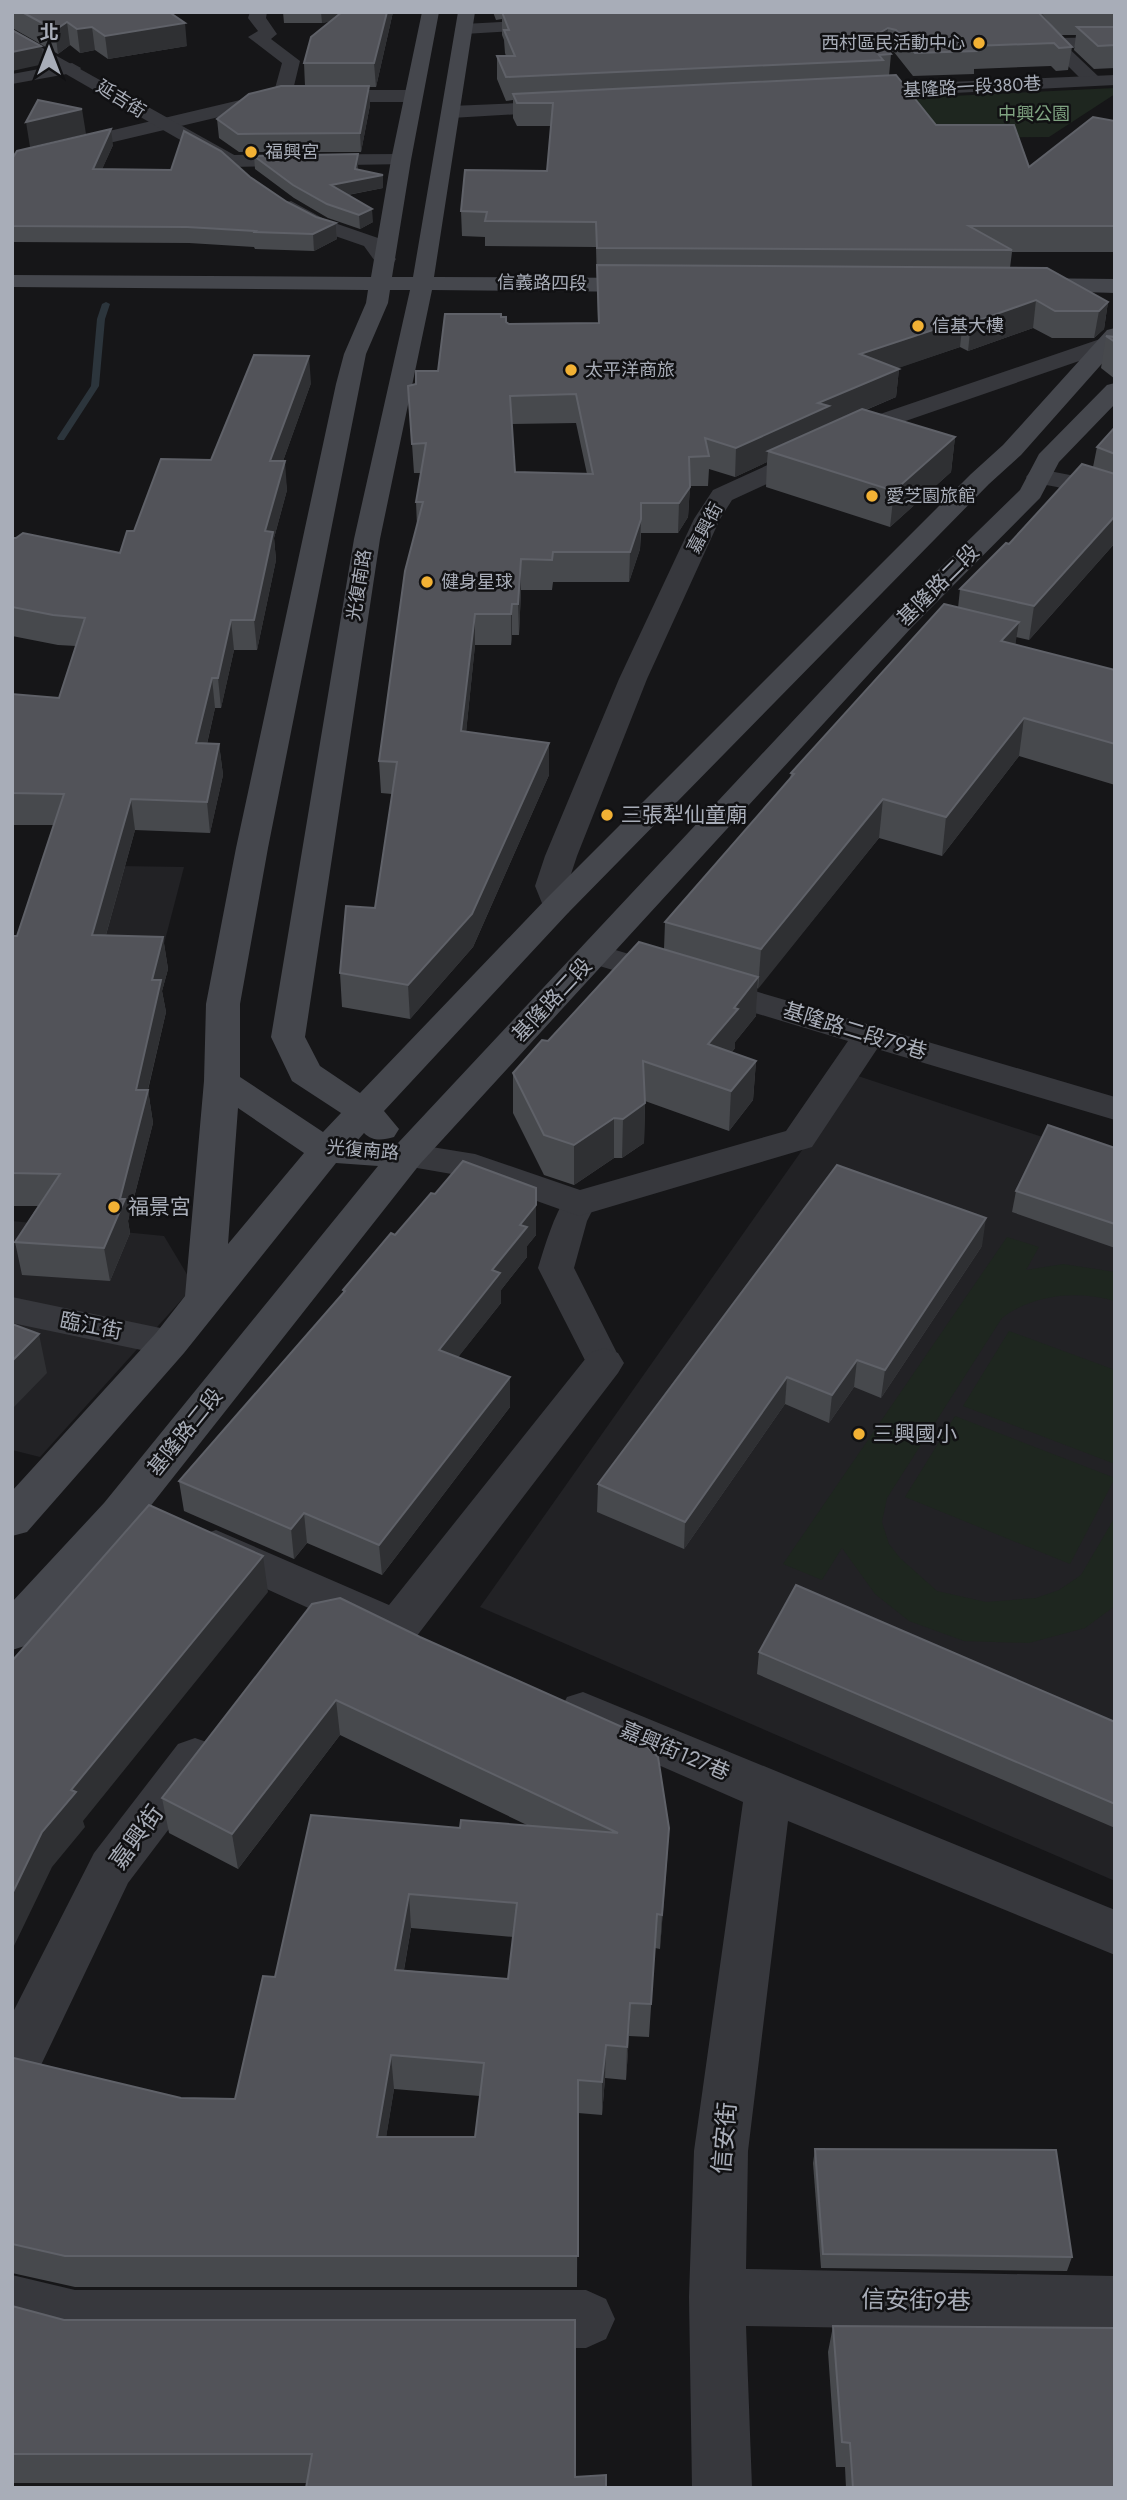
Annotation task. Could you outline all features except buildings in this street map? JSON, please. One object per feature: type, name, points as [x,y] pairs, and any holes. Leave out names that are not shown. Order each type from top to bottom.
[{"type":"main road","points":[[204,1298],[222,1081],[223,1004],[252,848],[355,354],[377,303],[401,160],[431,12]]},
{"type":"main road","name":"光復南路","points":[[407,1155],[363,1111],[305,1073],[288,1037],[367,539],[424,272],[466,21]]},
{"type":"main road","name":"信義路四段","points":[[358,259],[382,272]]},
{"type":"main road","name":"信義路四段","points":[[424,272],[450,260]]},
{"type":"main road","points":[[1022,265],[1115,267]]},
{"type":"main road","name":"信義路四段","points":[[12,281],[424,272],[484,282],[674,285]]},
{"type":"main road","points":[[1011,285],[1115,286]]},
{"type":"main road","points":[[12,1520],[170,1343],[326,1151],[363,1111],[557,906],[970,489],[1012,450],[1111,340]]},
{"type":"main road","name":"基隆路二段","points":[[12,1632],[119,1515],[407,1155],[902,621],[1031,493],[1048,459],[1115,390]]},
{"type":"main road","name":"光復南路","points":[[222,1081],[326,1151],[407,1155]]},
{"type":"street","points":[[259,12],[257,18],[268,34],[257,37],[292,61],[282,96]]},
{"type":"street","points":[[1026,12],[1093,81]]},
{"type":"street","points":[[466,21],[566,23]]},
{"type":"street","name":"延吉街","points":[[12,36],[72,68],[160,123],[231,161],[252,180]]},
{"type":"street","points":[[1054,43],[1115,42]]},
{"type":"street","points":[[12,79],[72,68]]},
{"type":"street","name":"基隆路一段380巷","points":[[841,93],[906,82],[1115,80]]},
{"type":"street","points":[[14,160],[282,96],[413,96]]},
{"type":"street","points":[[451,112],[579,106]]},
{"type":"street","name":"延吉街","points":[[231,161],[401,160]]},
{"type":"street","points":[[279,199],[319,223],[371,242],[382,272]]},
{"type":"street","name":"嘉興街","points":[[557,906],[551,886],[633,679],[707,519],[722,495],[853,435],[854,431],[1111,340]]},
{"type":"street","points":[[1039,477],[1061,480],[1115,498]]},
{"type":"street","points":[[902,621],[935,630]]},
{"type":"street","name":"基隆路二段79巷","points":[[595,954],[1115,1109]]},
{"type":"street","points":[[407,1155],[475,1166],[579,1203],[799,1139],[869,1035]]},
{"type":"street","points":[[119,1515],[145,1515],[176,1529],[309,1611],[416,1636],[604,1363],[556,1268],[570,1221],[579,1203]]},
{"type":"street","name":"臨江街","points":[[12,1310],[170,1343]]},
{"type":"street","name":"嘉興街127巷","points":[[543,1693],[768,1790],[1115,1933]]},
{"type":"street","name":"嘉興街","points":[[12,2069],[111,1868],[220,1725]]},
{"type":"street","name":"信安街","points":[[722,2488],[717,2297],[721,2151],[768,1790]]},
{"type":"street","name":"信安街9巷","points":[[717,2297],[1115,2304]]},
{"type":"street","points":[[12,2303],[75,2319],[586,2319]]},
{"type":"shaded area","points":[[56,865],[184,867],[158,967],[25,964]]},
{"type":"shaded area","name":"三興國小","points":[[855,1075],[1115,1161],[1115,1881],[480,1607]]},
{"type":"shaded area","points":[[12,1221],[164,1236],[194,1286],[40,1457],[12,1450]]},
{"type":"green space","name":"中興公園","points":[[1115,88],[1115,94],[1049,137],[925,138],[911,98]]},
{"type":"green space","points":[[1007,1237],[1039,1247],[1026,1270],[1063,1264],[1115,1272],[1115,1301],[1086,1296],[1056,1296],[1028,1304],[1002,1318],[887,1498],[882,1522],[889,1544],[900,1558],[937,1591],[986,1602],[1036,1598],[1059,1590],[1081,1575],[1115,1517],[1115,1606],[1085,1628],[1029,1643],[964,1641],[909,1621],[875,1594],[842,1548],[822,1580],[783,1564]]},
{"type":"green space","points":[[1009,1331],[1115,1370],[1115,1464],[963,1406]]},
{"type":"green space","points":[[955,1416],[1115,1478],[1070,1564],[905,1497]]},
{"type":"waterway","points":[[61,438],[95,386],[101,319],[106,304]]},
{"type":"place","name":"西村區民活動中心","points":[[979,43]]},
{"type":"place","name":"福興宮","points":[[251,152]]},
{"type":"place","name":"信基大樓","points":[[918,326]]},
{"type":"place","name":"太平洋商旅","points":[[571,370]]},
{"type":"place","name":"愛芝園旅館","points":[[872,496]]},
{"type":"place","name":"健身星球","points":[[427,582]]},
{"type":"place","name":"三張犁仙童廟","points":[[607,815]]},
{"type":"place","name":"福景宮","points":[[114,1207]]},
{"type":"place","name":"三興國小","points":[[859,1434]]}]
